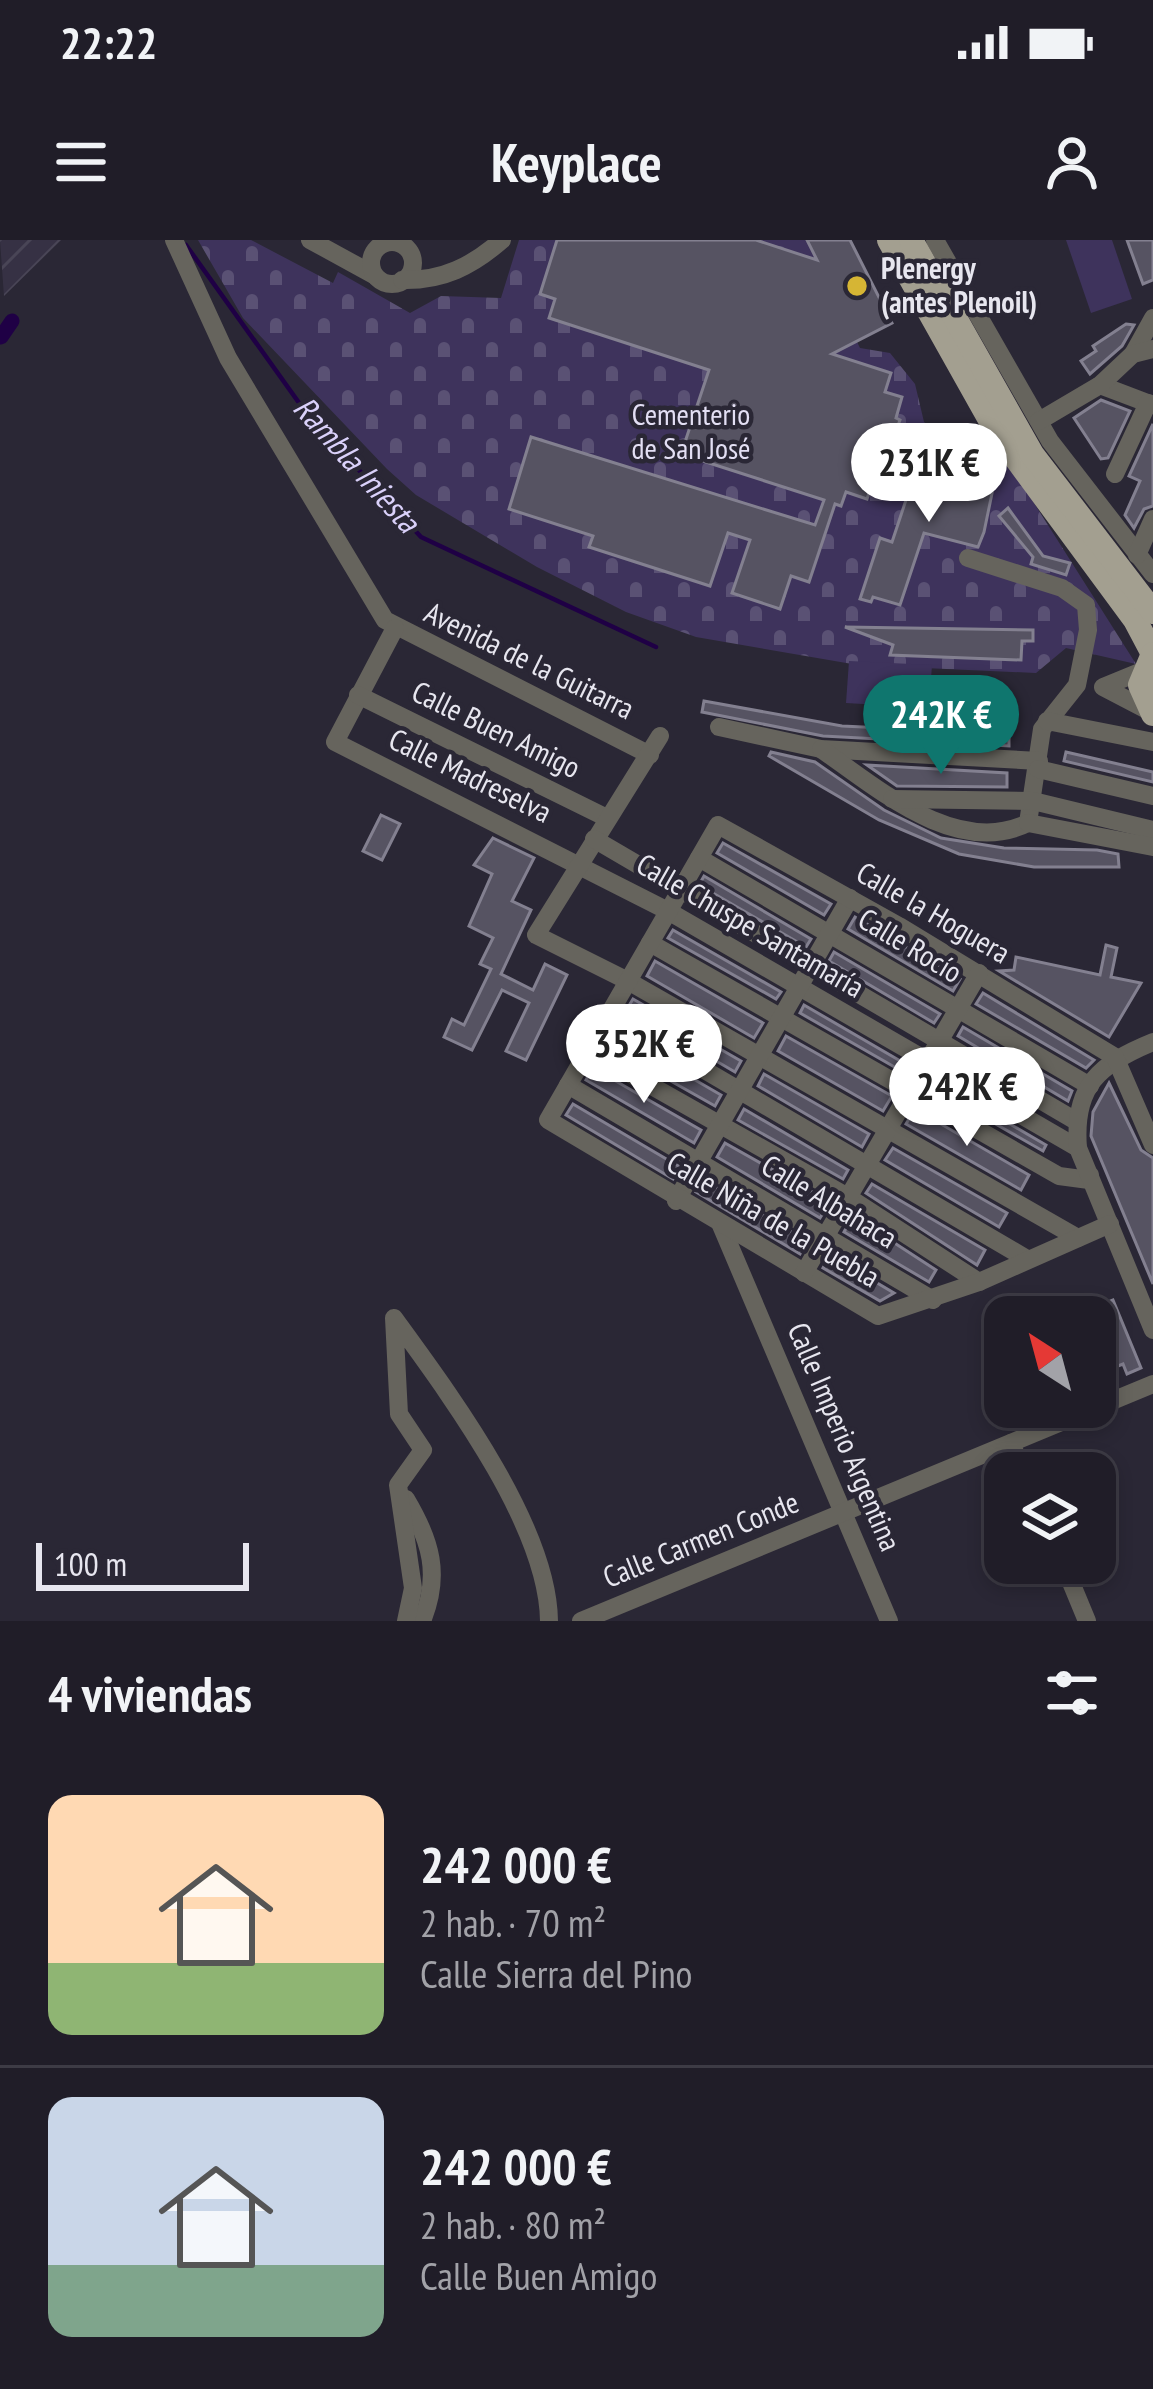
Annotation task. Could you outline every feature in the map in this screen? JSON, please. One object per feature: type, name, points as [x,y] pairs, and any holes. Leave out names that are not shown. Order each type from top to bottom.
[{"type":"main road","points":[[889,240],[998,434],[1135,620],[1149,660],[1140,685],[1151,713]]},
{"type":"main road","points":[[911,240],[1032,454],[1153,612]]},
{"type":"street","name":"Avenida de la Guitarra","points":[[174,240],[228,358],[385,620],[650,755]]},
{"type":"street","points":[[310,240],[374,276],[402,280],[437,279],[478,261],[502,240]]},
{"type":"street","points":[[935,240],[1039,421],[1153,574]]},
{"type":"street","points":[[342,254],[404,248],[416,261],[454,272]]},
{"type":"street","points":[[374,249],[369,263],[374,276]]},
{"type":"street","points":[[402,280],[416,261]]},
{"type":"street","points":[[1039,421],[1100,386],[1143,351],[1153,318]]},
{"type":"street","points":[[1100,386],[1151,404],[1115,474]]},
{"type":"street","points":[[1137,555],[1153,519]]},
{"type":"street","points":[[968,558],[1080,597],[1088,630],[1078,680],[1047,722],[1028,823]]},
{"type":"street","points":[[358,695],[395,628]]},
{"type":"street","points":[[1103,687],[1149,660]]},
{"type":"street","points":[[1078,680],[1103,687],[1151,713]]},
{"type":"street","name":"Calle Madreselva","points":[[358,695],[334,742],[579,863]]},
{"type":"street","name":"Calle Buen Amigo","points":[[358,695],[607,818]]},
{"type":"street","points":[[1047,722],[1153,742]]},
{"type":"street","points":[[719,727],[821,749],[1038,765],[1153,796]]},
{"type":"street","points":[[660,736],[536,935],[628,981],[1078,1238]]},
{"type":"street","points":[[821,749],[892,799],[963,831],[1006,834],[1028,823],[1153,847]]},
{"type":"street","points":[[892,799],[1033,801],[1153,830]]},
{"type":"street","name":"Calle la Hoguera","points":[[699,858],[718,825],[979,973],[1115,1057]]},
{"type":"street","name":"Calle Chuspe Santamaría","points":[[594,839],[1076,1121]]},
{"type":"street","points":[[568,1085],[699,858]]},
{"type":"street","name":"Calle Rocío","points":[[699,858],[1090,1086]]},
{"type":"street","name":"Calle Chuspe Santamaría","points":[[579,863],[1078,1148]]},
{"type":"street","points":[[676,1201],[850,898]]},
{"type":"street","points":[[650,943],[1059,1177],[1089,1180],[1090,1175]]},
{"type":"street","points":[[804,1273],[979,973]]},
{"type":"street","points":[[609,1014],[1027,1259]]},
{"type":"street","points":[[1153,1042],[1115,1057],[1077,1106],[1076,1121],[1078,1148],[1153,1330]]},
{"type":"street","points":[[588,1050],[848,1197],[979,1282]]},
{"type":"street","points":[[1115,1057],[1153,1145]]},
{"type":"street","name":"Calle Niña de la Puebla","points":[[568,1085],[548,1120],[676,1201],[878,1316],[979,1282],[1110,1224]]},
{"type":"street","name":"Calle Albahaca","points":[[568,1085],[933,1300]]},
{"type":"street","name":"Calle Imperio Argentina","points":[[720,1223],[889,1621]]},
{"type":"street","points":[[744,1276],[764,1249]]},
{"type":"street","points":[[406,1621],[413,1588],[398,1485],[423,1450],[399,1414],[394,1318],[440,1381],[528,1530],[548,1586],[549,1621]]},
{"type":"street","name":"Calle Carmen Conde","points":[[581,1621],[1153,1384]]},
{"type":"street","points":[[1011,1443],[1015,1452]]},
{"type":"street","points":[[398,1485],[422,1525],[435,1567],[422,1621]]},
{"type":"street","points":[[1072,1584],[1087,1621]]},
{"type":"shaded area","points":[[0,240],[61,240],[4,296]]},
{"type":"green space","name":"Cementerio de San José","points":[[198,240],[251,240],[333,283],[338,272],[410,313],[441,296],[501,298],[519,240],[807,240],[860,348],[890,353],[915,384],[924,422],[958,453],[1001,451],[1136,664],[1066,648],[1036,673],[858,665],[696,637],[626,612],[537,567],[416,495],[243,318]]},
{"type":"green space","points":[[1066,240],[1112,240],[1132,299],[1091,313]]},
{"type":"green space","points":[[849,661],[932,665],[929,708],[846,703]]},
{"type":"building","points":[[557,240],[756,240],[817,260],[807,240],[850,240],[892,323],[832,354],[891,373],[885,392],[902,397],[896,418],[900,420],[896,431],[890,429],[867,499],[846,492],[841,506],[835,504],[809,582],[791,576],[780,609],[732,593],[750,540],[728,533],[710,586],[589,547],[593,536],[509,509],[531,437],[815,525],[824,500],[681,454],[709,370],[549,318],[555,299],[540,294]]},
{"type":"building","points":[[1127,240],[1153,240],[1153,280],[1143,284]]},
{"type":"building","points":[[1126,324],[1134,325],[1122,346],[1090,374],[1081,361],[1096,351],[1093,346]]},
{"type":"building","points":[[1101,400],[1130,411],[1108,458],[1101,459],[1074,418]]},
{"type":"building","points":[[1153,424],[1153,506],[1144,509],[1134,528],[1125,515],[1140,481],[1129,476]]},
{"type":"building","points":[[911,461],[995,479],[984,532],[978,547],[924,533],[900,605],[873,597],[871,602],[860,599],[880,538],[892,542],[908,494]]},
{"type":"building","points":[[1008,508],[1043,556],[1070,563],[1066,575],[1031,564],[1033,557],[999,516]]},
{"type":"building","points":[[845,627],[1033,630],[1033,641],[1022,641],[1021,660],[890,655],[893,645]]},
{"type":"building","points":[[704,701],[842,726],[1009,734],[1009,746],[823,736],[702,712]]},
{"type":"building","points":[[771,752],[815,762],[884,810],[941,838],[1004,848],[1097,850],[1118,854],[1119,867],[1034,867],[959,854],[879,820],[769,756]]},
{"type":"building","points":[[1066,752],[1153,772],[1153,782],[1064,761]]},
{"type":"building","points":[[867,765],[1007,773],[1007,787],[897,786]]},
{"type":"building","points":[[381,815],[400,824],[382,860],[363,851]]},
{"type":"building","points":[[493,838],[534,858],[512,901],[531,910],[501,974],[533,990],[545,964],[567,975],[526,1060],[506,1051],[529,1003],[502,990],[472,1050],[444,1037],[452,1019],[464,1025],[491,969],[480,964],[493,938],[469,926],[492,874],[474,865]]},
{"type":"building","points":[[723,843],[831,904],[824,915],[717,853]]},
{"type":"building","points":[[704,876],[811,939],[806,947],[699,885]]},
{"type":"building","points":[[855,917],[960,979],[953,991],[848,929]]},
{"type":"building","points":[[673,930],[781,992],[776,999],[668,938]]},
{"type":"building","points":[[1106,945],[1117,948],[1111,977],[1141,983],[1109,1037],[999,971],[1014,970],[1016,957],[1100,975]]},
{"type":"building","points":[[834,952],[940,1014],[934,1023],[829,961]]},
{"type":"building","points":[[655,961],[763,1023],[754,1038],[647,976]]},
{"type":"building","points":[[983,993],[1094,1060],[1086,1068],[976,1004]]},
{"type":"building","points":[[633,999],[741,1061],[735,1072],[627,1009]]},
{"type":"building","points":[[804,1005],[909,1066],[905,1073],[800,1013]]},
{"type":"building","points":[[963,1027],[1072,1091],[1068,1101],[958,1036]]},
{"type":"building","points":[[614,1033],[721,1095],[715,1106],[607,1045]]},
{"type":"building","points":[[786,1036],[892,1096],[883,1111],[778,1051]]},
{"type":"building","points":[[593,1068],[701,1130],[694,1143],[586,1080]]},
{"type":"building","points":[[764,1074],[869,1134],[862,1147],[758,1086]]},
{"type":"building","points":[[933,1079],[1046,1145],[1043,1151],[929,1086]]},
{"type":"building","points":[[1109,1083],[1141,1150],[1153,1158],[1153,1284],[1091,1136],[1093,1112]]},
{"type":"building","points":[[573,1104],[680,1167],[673,1179],[566,1115]]},
{"type":"building","points":[[744,1109],[848,1170],[843,1179],[738,1120]]},
{"type":"building","points":[[915,1109],[1029,1175],[1021,1190],[906,1124]]},
{"type":"building","points":[[725,1143],[830,1202],[820,1218],[717,1157]]},
{"type":"building","points":[[893,1148],[1007,1213],[999,1227],[885,1160]]},
{"type":"building","points":[[703,1180],[807,1241],[800,1254],[696,1192]]},
{"type":"building","points":[[872,1184],[985,1250],[977,1265],[866,1193]]},
{"type":"building","points":[[853,1216],[936,1270],[929,1282],[844,1232]]},
{"type":"building","points":[[830,1255],[894,1293],[880,1301],[823,1268]]},
{"type":"building","points":[[1116,1307],[1141,1368],[1127,1374],[1123,1364],[1116,1367]]},
{"type":"waterway","name":"Rambla Iniesta","points":[[186,245],[307,414],[421,537],[656,647]]},
{"type":"waterway","points":[[1,337],[12,321]]},
{"type":"place","name":"Plenergy (antes Plenoil)","points":[[857,286]]}]
